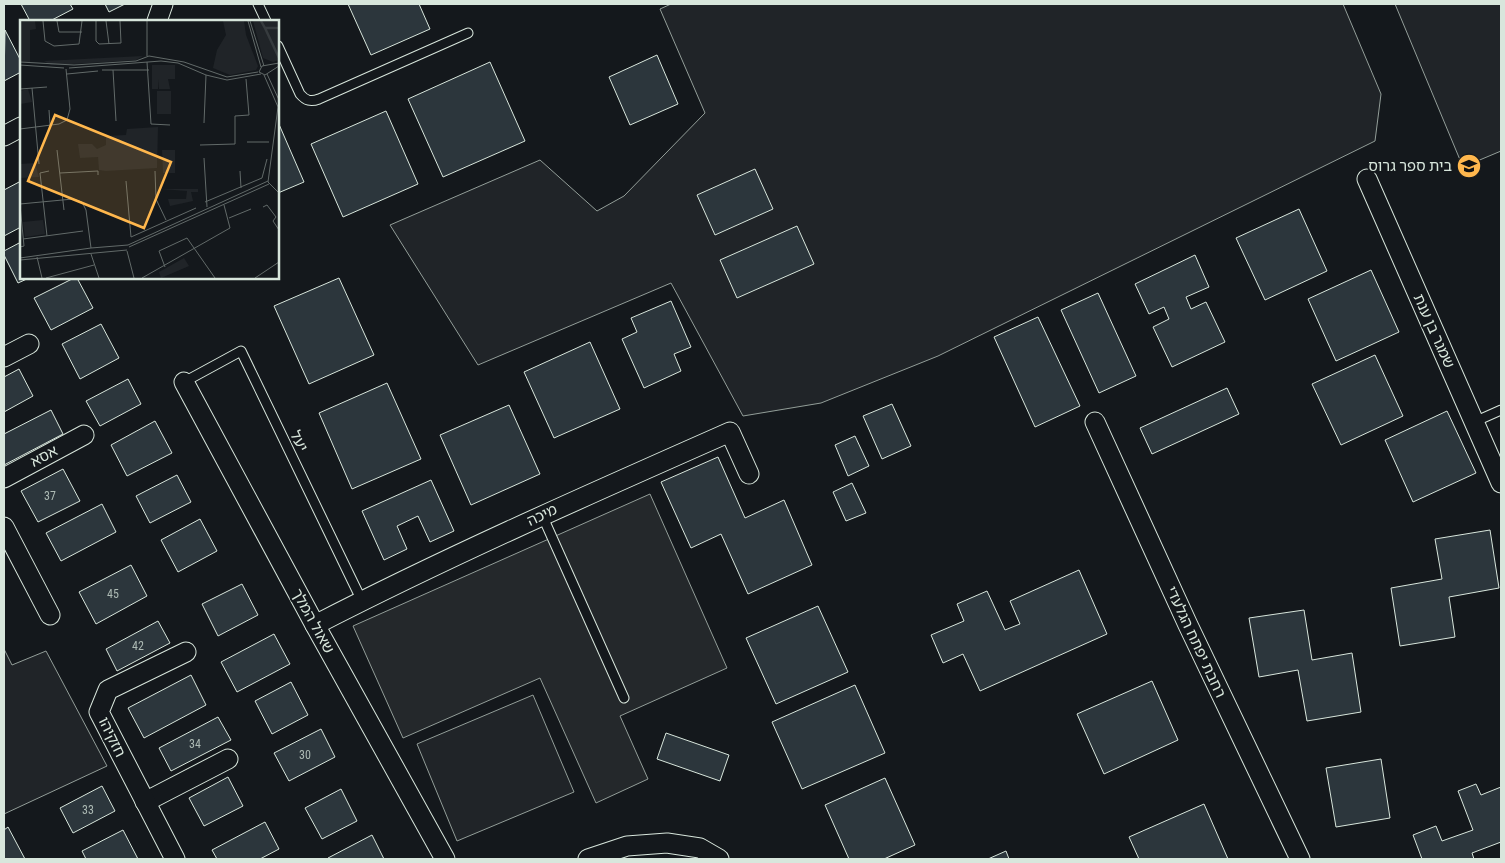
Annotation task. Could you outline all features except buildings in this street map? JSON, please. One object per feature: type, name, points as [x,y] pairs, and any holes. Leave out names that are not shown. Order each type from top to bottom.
[{"type":"street","points":[[157,20],[163,4]]},
{"type":"street","points":[[4,136],[20,128]]},
{"type":"street","name":"שמגר בן ענת","points":[[1367,179],[1501,483]]},
{"type":"street","points":[[4,357],[29,344]]},
{"type":"street","name":"שאול המלך","points":[[184,382],[315,625],[445,859]]},
{"type":"street","name":"רחבת יפתח הגלעדי","points":[[1096,422],[1188,625],[1300,859]]},
{"type":"street","name":"מיכה","points":[[315,625],[541,515],[730,432],[749,474]]},
{"type":"street","name":"אסא","points":[[4,478],[84,435]]},
{"type":"street","points":[[6,538],[50,615]]},
{"type":"street","name":"חזקיהו","points":[[175,859],[99,712],[108,690],[186,652]]},
{"type":"street","points":[[145,802],[228,759]]},
{"type":"street","points":[[588,859],[627,846],[667,843],[700,848],[719,859]]},
{"type":"lane","points":[[258,4],[266,20]]},
{"type":"lane","points":[[279,48],[300,94],[305,100],[311,101],[468,33]]},
{"type":"lane","name":"יעל","points":[[184,382],[241,351],[362,601]]},
{"type":"lane","points":[[1474,422],[1501,410]]},
{"type":"lane","points":[[541,515],[624,698]]},
{"type":"shaded area","points":[[671,4],[1343,4],[1381,94],[1375,141],[938,356],[821,403],[743,416],[671,283],[478,365],[390,225],[540,160],[597,211],[624,196],[705,113],[660,9]]},
{"type":"shaded area","points":[[1395,4],[1501,4],[1501,151],[1463,167]]},
{"type":"shaded area","points":[[650,494],[727,668],[620,716],[648,779],[596,803],[540,678],[403,738],[353,626]]},
{"type":"shaded area","points":[[4,649],[12,665],[46,651],[107,766],[4,814]]},
{"type":"shaded area","points":[[533,695],[574,792],[457,841],[417,744]]},
{"type":"place","name":"בית ספר גרוס","points":[[1469,166]]}]
